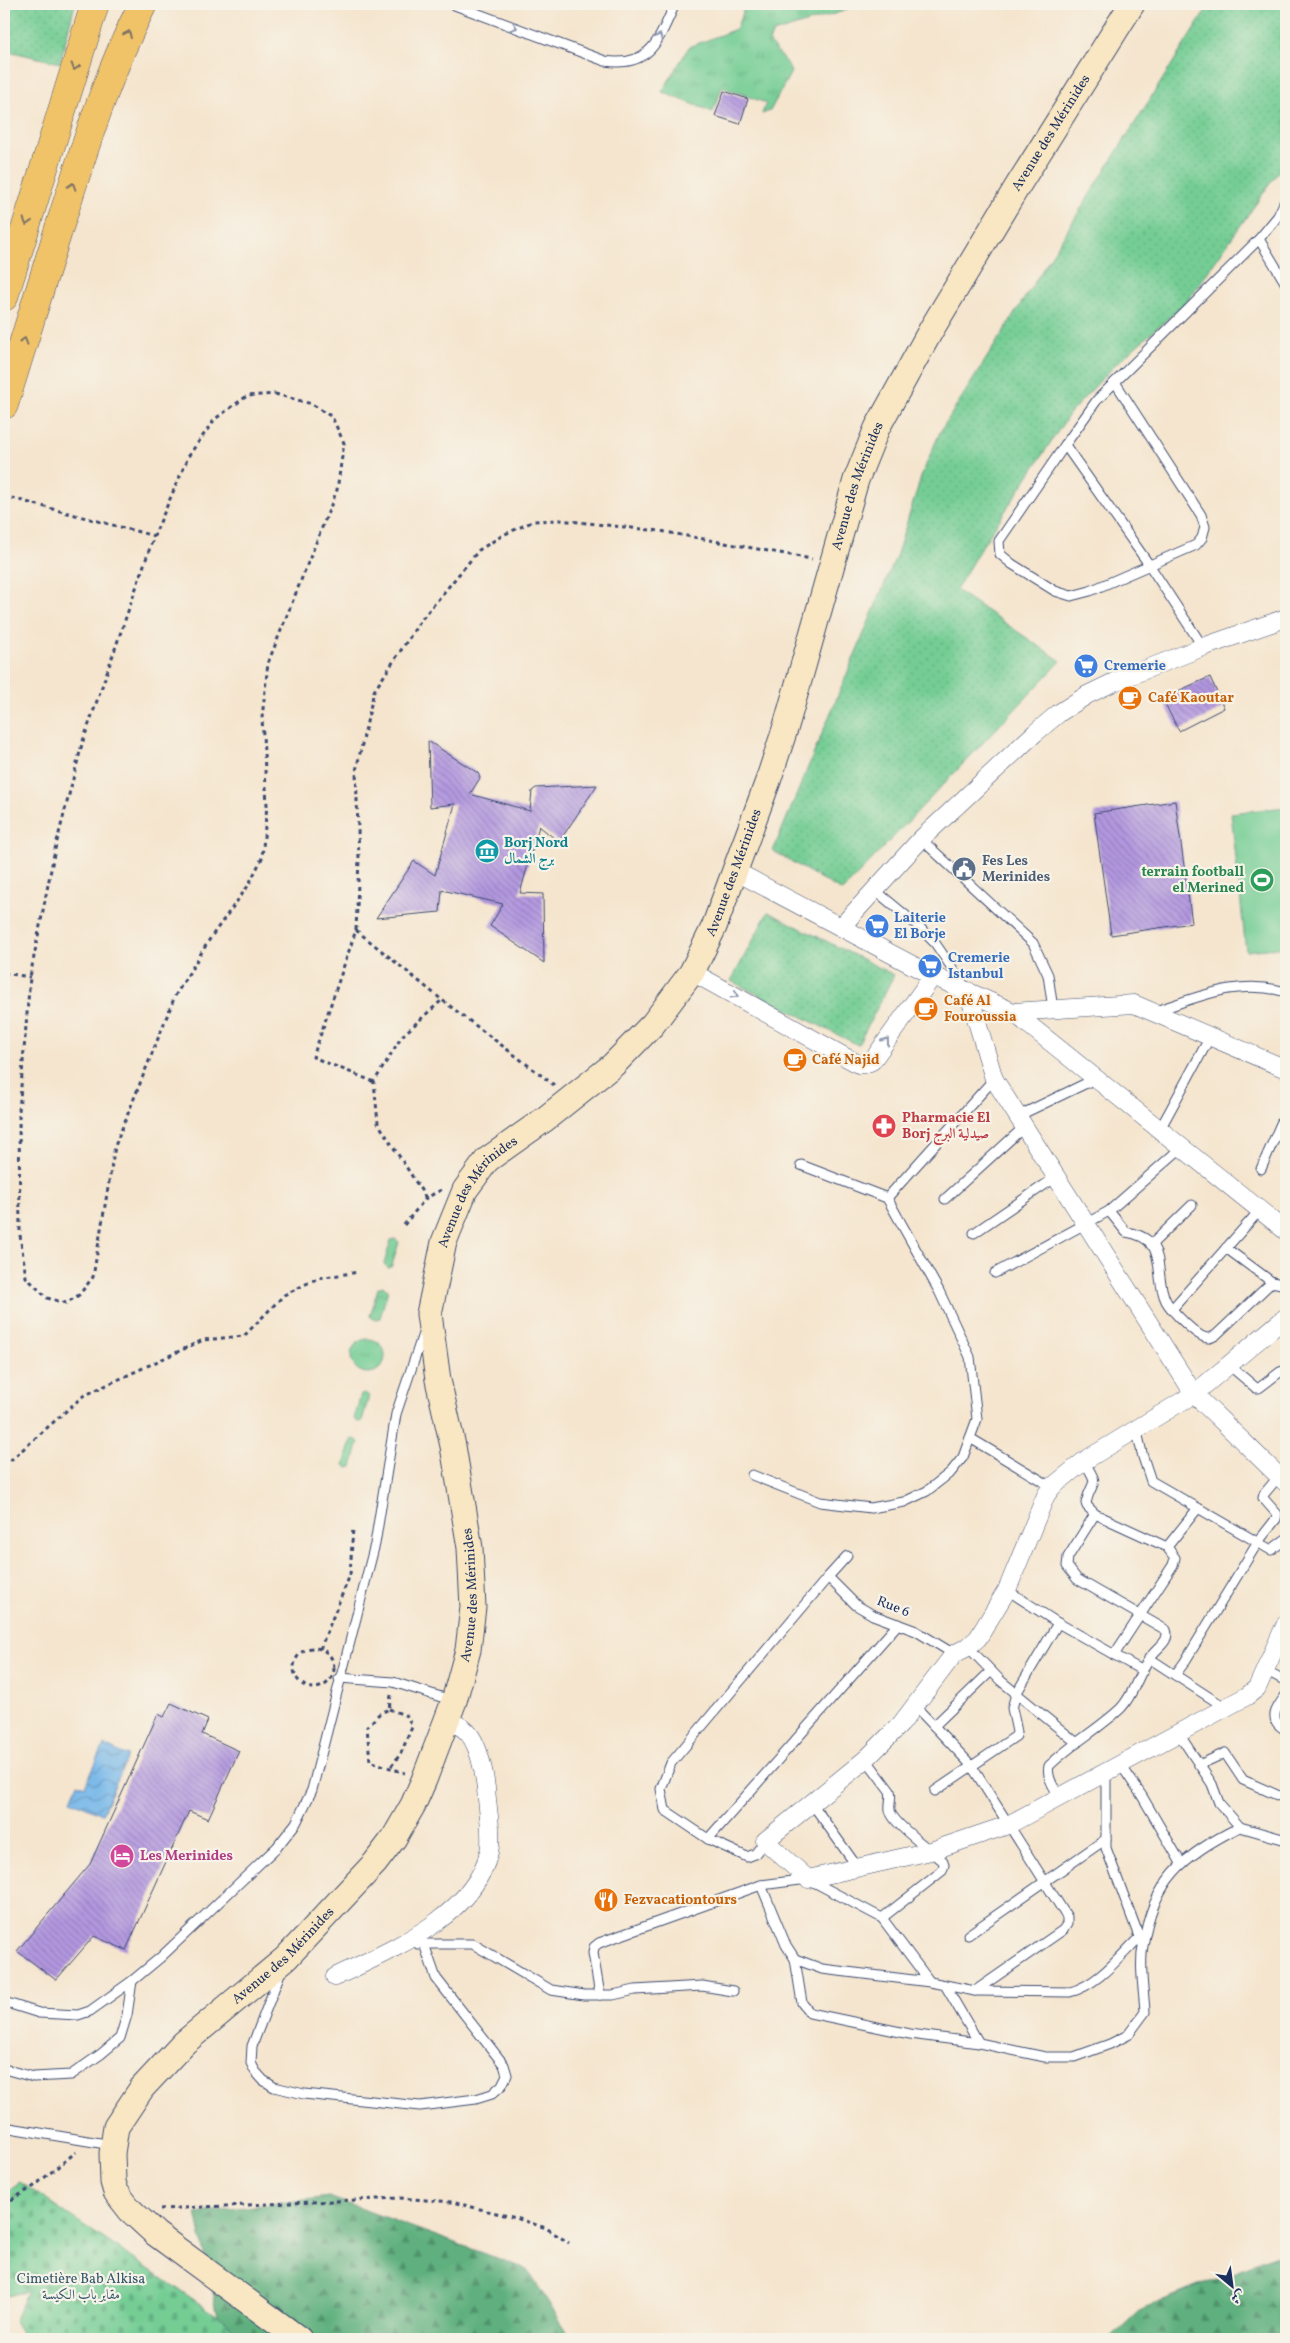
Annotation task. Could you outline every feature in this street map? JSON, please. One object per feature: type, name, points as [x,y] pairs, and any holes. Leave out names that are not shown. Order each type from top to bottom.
[{"type":"main road","points":[[4,297],[95,4]]},
{"type":"main road","points":[[4,405],[79,165],[114,68],[143,4]]},
{"type":"main road","name":"Avenue des Mérinides","points":[[299,2339],[156,2234],[130,2210],[116,2192],[113,2182],[112,2145],[114,2134],[121,2118],[142,2088],[184,2043],[286,1958],[375,1863],[394,1838],[424,1780],[451,1711],[465,1663],[471,1630],[472,1564],[453,1446],[438,1380],[429,1314],[444,1242],[472,1180],[494,1154],[572,1099],[634,1045],[692,972],[714,928],[786,726],[832,562],[864,458],[900,385],[1017,187],[1132,4]]},
{"type":"street","points":[[841,927],[921,839],[1035,732],[1058,713],[1087,695],[1114,682],[1203,647],[1286,618]]},
{"type":"street","points":[[735,872],[933,976],[1013,1012],[1286,1231]]},
{"type":"street","points":[[692,972],[858,1064],[866,1064],[872,1060],[933,976]]},
{"type":"street","points":[[968,991],[994,1079],[1194,1394],[1283,1479]]},
{"type":"street","points":[[1013,1012],[1134,1004],[1286,1069]]},
{"type":"street","points":[[1286,1317],[1194,1394],[1084,1461],[1052,1488],[1046,1495],[1008,1590],[978,1638],[961,1650],[901,1724],[866,1759],[765,1841],[808,1879],[931,1851],[1008,1826],[1226,1708],[1256,1688],[1286,1623]]},
{"type":"street","points":[[335,1977],[402,1944],[451,1913],[476,1881],[489,1852],[484,1769],[472,1738],[451,1711]]},
{"type":"lane","points":[[452,4],[605,61],[619,63],[638,59],[654,47],[675,4]]},
{"type":"lane","points":[[1116,382],[1201,515],[1205,527],[1202,538],[1196,545],[1090,591],[1071,596],[1055,591],[1012,564],[1000,554],[999,541],[1096,400],[1260,239],[1278,216],[1286,200]]},
{"type":"lane","points":[[1260,239],[1286,284]]},
{"type":"lane","points":[[1065,445],[1150,566],[1203,647]]},
{"type":"lane","points":[[921,839],[1033,943],[1048,975],[1053,1009]]},
{"type":"lane","points":[[876,890],[916,924],[935,944],[968,991]]},
{"type":"lane","points":[[1152,1012],[1234,987],[1254,986],[1286,992]]},
{"type":"lane","points":[[1160,1129],[1210,1037]]},
{"type":"lane","points":[[945,1199],[1021,1122],[1097,1078]]},
{"type":"lane","points":[[887,1198],[994,1079]]},
{"type":"lane","points":[[1261,1169],[1286,1112]]},
{"type":"lane","points":[[994,1273],[1085,1222],[1109,1211],[1182,1147]]},
{"type":"lane","points":[[752,1474],[820,1502],[872,1508],[904,1502],[927,1491],[951,1472],[963,1457],[978,1419],[970,1357],[939,1291],[887,1198],[801,1165]]},
{"type":"lane","points":[[974,1233],[1056,1177]]},
{"type":"lane","points":[[1151,1245],[1192,1205]]},
{"type":"lane","points":[[1172,1309],[1260,1210]]},
{"type":"lane","points":[[1109,1211],[1126,1232],[1136,1233],[1151,1245],[1159,1258],[1164,1294],[1172,1309],[1194,1332],[1209,1338],[1216,1335],[1272,1282]]},
{"type":"lane","points":[[1226,1248],[1272,1282],[1286,1285]]},
{"type":"lane","points":[[4,2002],[39,2013],[78,2015],[90,2011],[132,1981],[277,1847],[296,1823],[312,1790],[339,1678],[375,1544],[396,1414],[429,1314]]},
{"type":"lane","points":[[1229,1365],[1256,1388],[1259,1388],[1280,1372],[1286,1370]]},
{"type":"lane","points":[[1136,1428],[1151,1480],[1272,1550],[1286,1539]]},
{"type":"lane","points":[[970,1438],[1052,1488]]},
{"type":"lane","points":[[1084,1461],[1094,1478],[1095,1485],[1086,1503],[1095,1514],[1167,1547],[1174,1554],[1175,1560],[1114,1655]]},
{"type":"lane","points":[[1175,1675],[1277,1514],[1264,1498],[1264,1494],[1283,1479]]},
{"type":"lane","points":[[1167,1547],[1198,1508]]},
{"type":"lane","points":[[1060,1798],[1050,1780],[1049,1766],[1121,1708],[1131,1695],[1149,1658],[1167,1639],[1168,1634],[1166,1630],[1140,1616],[1121,1602],[1077,1579],[1067,1566],[1068,1557],[1095,1514]]},
{"type":"lane","points":[[765,1841],[755,1854],[747,1857],[708,1840],[665,1810],[661,1789],[670,1763],[847,1556]]},
{"type":"lane","name":"Rue 6","points":[[828,1577],[856,1605],[873,1615],[961,1650],[991,1671],[1016,1694],[1077,1743]]},
{"type":"lane","points":[[1008,1590],[1058,1623],[1143,1671]]},
{"type":"lane","points":[[936,1791],[1016,1736],[1017,1732],[1012,1708],[1016,1694],[1058,1623]]},
{"type":"lane","points":[[708,1840],[898,1624]]},
{"type":"lane","points":[[1149,1658],[1226,1708]]},
{"type":"lane","points":[[1265,1670],[1286,1681]]},
{"type":"lane","points":[[934,1726],[991,1671]]},
{"type":"lane","points":[[339,1678],[393,1682],[451,1711]]},
{"type":"lane","points":[[1286,1694],[1275,1709],[1274,1715],[1275,1720],[1286,1730]]},
{"type":"lane","points":[[915,1706],[972,1767],[1067,1917],[1067,1924],[1063,1930],[975,1991]]},
{"type":"lane","points":[[1179,1734],[1212,1784],[1219,1803],[1240,1826],[1286,1840]]},
{"type":"lane","points":[[1199,1765],[1225,1753],[1243,1780],[1286,1799]]},
{"type":"lane","points":[[866,1759],[890,1790],[892,1796],[890,1810],[896,1822],[943,1861],[944,1865],[942,1870],[882,1918]]},
{"type":"lane","points":[[761,1885],[779,1931],[795,1959],[802,2003],[810,2013],[910,2034],[979,2043],[1045,2057],[1074,2057],[1128,2035],[1145,2012],[1142,1947],[1106,1848],[1114,1770]]},
{"type":"lane","points":[[1114,1770],[1142,1796],[1181,1863]]},
{"type":"lane","points":[[811,1802],[858,1868]]},
{"type":"lane","points":[[1142,1947],[1154,1904],[1169,1877],[1181,1863],[1213,1840],[1240,1826]]},
{"type":"lane","points":[[968,1935],[1106,1839]]},
{"type":"lane","points":[[600,1995],[593,1953],[594,1946],[599,1943],[761,1885],[808,1879],[882,1918],[930,1982]]},
{"type":"lane","points":[[795,1959],[822,1969],[930,1982],[975,1991],[1070,1992],[1082,1989],[1093,1982],[1139,1938]]},
{"type":"lane","points":[[402,1944],[473,1944],[551,1990],[613,1995],[635,1990],[702,1986],[733,1992]]},
{"type":"lane","points":[[286,1958],[252,2046],[251,2063],[263,2080],[274,2087],[304,2094],[420,2106],[476,2100],[492,2094],[502,2085],[507,2075],[504,2065],[436,1978],[424,1944]]},
{"type":"lane","points":[[4,2069],[33,2077],[71,2075],[120,2038],[127,2015],[132,1981]]},
{"type":"lane","points":[[945,1985],[979,2043]]},
{"type":"lane","points":[[4,2128],[112,2145]]},
{"type":"path","points":[[275,394],[312,404],[332,417],[344,443],[337,490],[268,663],[262,718],[267,805],[262,858],[248,886],[211,938],[175,996],[115,1146],[93,1277],[79,1295],[66,1303],[47,1298],[26,1277],[20,1234],[19,1111],[30,977],[55,849],[82,744],[154,536],[189,455],[215,419],[247,396],[275,394]]},
{"type":"path","points":[[4,496],[154,536]]},
{"type":"path","points":[[374,1082],[313,1057],[356,930],[359,859],[356,772],[374,691],[421,620],[479,550],[503,535],[534,521],[560,520],[660,531],[832,562]]},
{"type":"path","points":[[356,930],[442,1000],[572,1099]]},
{"type":"path","points":[[4,973],[30,977]]},
{"type":"path","points":[[426,1198],[378,1123],[374,1082],[402,1036],[442,1000]]},
{"type":"path","points":[[4,1466],[83,1396],[203,1340],[244,1336],[284,1295],[318,1278],[359,1272]]},
{"type":"path","points":[[308,1687],[298,1679],[295,1672],[296,1659],[306,1650],[320,1649],[350,1575],[353,1527]]},
{"type":"path","points":[[389,1709],[393,1682]]},
{"type":"path","points":[[390,1768],[401,1753],[412,1727],[407,1716],[389,1709],[379,1714],[367,1727],[370,1761],[390,1768],[406,1773]]},
{"type":"path","points":[[4,2204],[66,2162],[86,2141]]},
{"type":"path","points":[[130,2210],[250,2203],[399,2198],[452,2202],[516,2218],[546,2228],[569,2243]]},
{"type":"green space","points":[[4,4],[75,4],[60,63],[4,50]]},
{"type":"green space","points":[[746,4],[856,4],[844,11],[773,33],[769,41],[791,72],[770,111],[762,114],[766,103],[722,87],[713,112],[662,92],[689,47],[736,29]]},
{"type":"green space","points":[[1210,4],[1286,4],[1286,161],[1186,303],[1117,363],[1070,413],[977,554],[956,590],[1061,661],[842,891],[773,851],[897,554],[922,474],[940,432]]},
{"type":"green space","name":"terrain football el Merined","points":[[1286,807],[1286,947],[1246,951],[1231,813]]},
{"type":"green space","points":[[768,912],[894,975],[858,1045],[731,981]]},
{"type":"green space","points":[[395,1239],[399,1242],[392,1266],[388,1268],[384,1264],[391,1240]]},
{"type":"green space","points":[[383,1286],[388,1290],[380,1318],[375,1320],[370,1316],[378,1288]]},
{"type":"green space","points":[[368,1339],[380,1344],[385,1356],[380,1368],[368,1373],[356,1368],[351,1356],[356,1344]]},
{"type":"green space","points":[[365,1393],[369,1396],[362,1421],[358,1422],[354,1419],[361,1394]]},
{"type":"green space","points":[[355,1439],[359,1442],[352,1467],[348,1468],[344,1465],[351,1440]]},
{"type":"green space","name":"Cimetière Bab Alkisa مقابر باب الكيسة","points":[[20,2182],[218,2316],[247,2339],[25,2339],[14,2321],[28,2291],[4,2297],[4,2193]]},
{"type":"green space","points":[[329,2197],[527,2269],[572,2339],[247,2339],[218,2316],[196,2213]]},
{"type":"green space","points":[[1286,2251],[1286,2339],[1109,2339],[1141,2309]]},
{"type":"water","points":[[104,1745],[128,1756],[102,1814],[71,1800],[78,1783],[85,1786]]},
{"type":"building","points":[[724,91],[748,99],[740,124],[715,116]]},
{"type":"building","points":[[1210,677],[1224,708],[1179,731],[1162,698]]},
{"type":"building","name":"Borj Nord برج الشمال","points":[[428,741],[478,773],[480,778],[470,794],[530,811],[532,791],[536,788],[597,785],[559,842],[539,826],[520,893],[543,894],[544,963],[490,926],[503,904],[442,890],[440,912],[376,918],[414,861],[435,875],[455,804],[430,807]]},
{"type":"building","points":[[1175,801],[1192,923],[1111,935],[1094,813]]},
{"type":"building","points":[[171,1703],[208,1720],[202,1734],[239,1751],[208,1819],[189,1811],[126,1950],[94,1936],[56,1980],[17,1951],[90,1864],[158,1714],[164,1717]]},
{"type":"place","name":"Cremerie","points":[[1086,666]]},
{"type":"place","name":"Café Kaoutar","points":[[1130,698]]},
{"type":"place","name":"Borj Nord برج الشمال","points":[[487,851]]},
{"type":"place","name":"Fes Les Merinides","points":[[964,869]]},
{"type":"place","name":"terrain football el Merined","points":[[1262,880]]},
{"type":"place","name":"Laiterie El Borje","points":[[877,926]]},
{"type":"place","name":"Cremerie Istanbul","points":[[930,966]]},
{"type":"place","name":"Café Al Fouroussia","points":[[926,1009]]},
{"type":"place","name":"Café Najid","points":[[795,1060]]},
{"type":"place","name":"Pharmacie El Borj صيدلية البرج","points":[[884,1126]]},
{"type":"place","name":"Les Merinides","points":[[122,1856]]},
{"type":"place","name":"Fezvacationtours","points":[[606,1900]]}]
